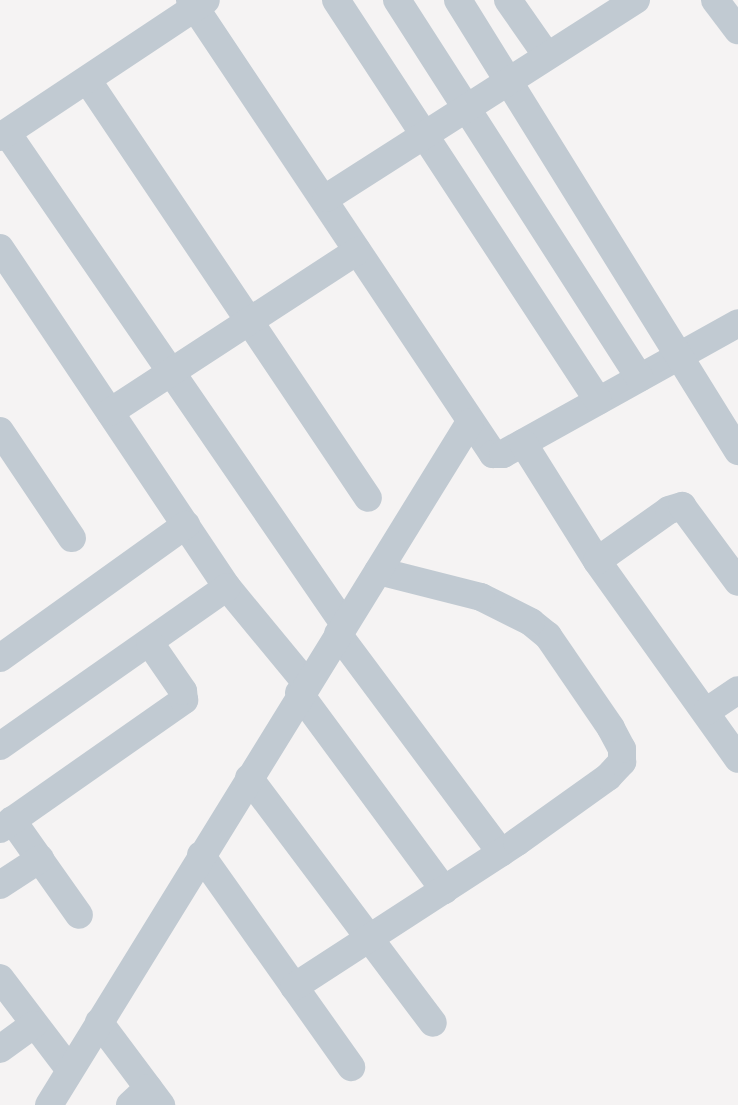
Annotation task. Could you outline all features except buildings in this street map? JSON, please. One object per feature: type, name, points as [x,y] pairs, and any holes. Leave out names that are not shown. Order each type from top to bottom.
[{"type":"street","points":[[336,0],[428,136],[598,401]]},
{"type":"street","points":[[397,0],[470,107],[640,378]]},
{"type":"street","points":[[458,0],[510,80],[738,451]]},
{"type":"street","points":[[508,0],[547,56]]},
{"type":"street","points":[[326,198],[428,136],[510,80],[636,0]]},
{"type":"street","points":[[715,0],[738,30]]},
{"type":"street","points":[[501,853],[341,629],[169,373],[3,135],[88,80],[197,2],[326,198],[358,251],[493,454],[503,454],[640,378],[678,354],[738,323]]},
{"type":"street","points":[[88,80],[368,498]]},
{"type":"street","points":[[0,248],[227,587],[302,688],[444,890]]},
{"type":"street","points":[[110,412],[358,251]]},
{"type":"street","points":[[49,1105],[69,1069],[202,855],[302,688],[378,571],[470,422]]},
{"type":"street","points":[[0,431],[72,538]]},
{"type":"street","points":[[523,443],[597,561],[706,711],[738,759]]},
{"type":"street","points":[[597,561],[669,510],[682,506],[738,582]]},
{"type":"street","points":[[0,658],[186,525]]},
{"type":"street","points":[[294,987],[501,853],[617,770],[622,749],[548,636],[531,622],[481,597],[378,571]]},
{"type":"street","points":[[0,746],[150,643],[227,587]]},
{"type":"street","points":[[79,915],[40,859],[6,824],[184,700],[184,691],[150,643]]},
{"type":"street","points":[[706,711],[738,690]]},
{"type":"street","points":[[249,778],[433,1023]]},
{"type":"street","points":[[202,855],[351,1067]]},
{"type":"street","points":[[0,885],[40,859]]},
{"type":"street","points":[[0,978],[33,1025],[69,1069]]},
{"type":"street","points":[[99,1022],[146,1099]]},
{"type":"street","points":[[0,1048],[33,1025]]}]
